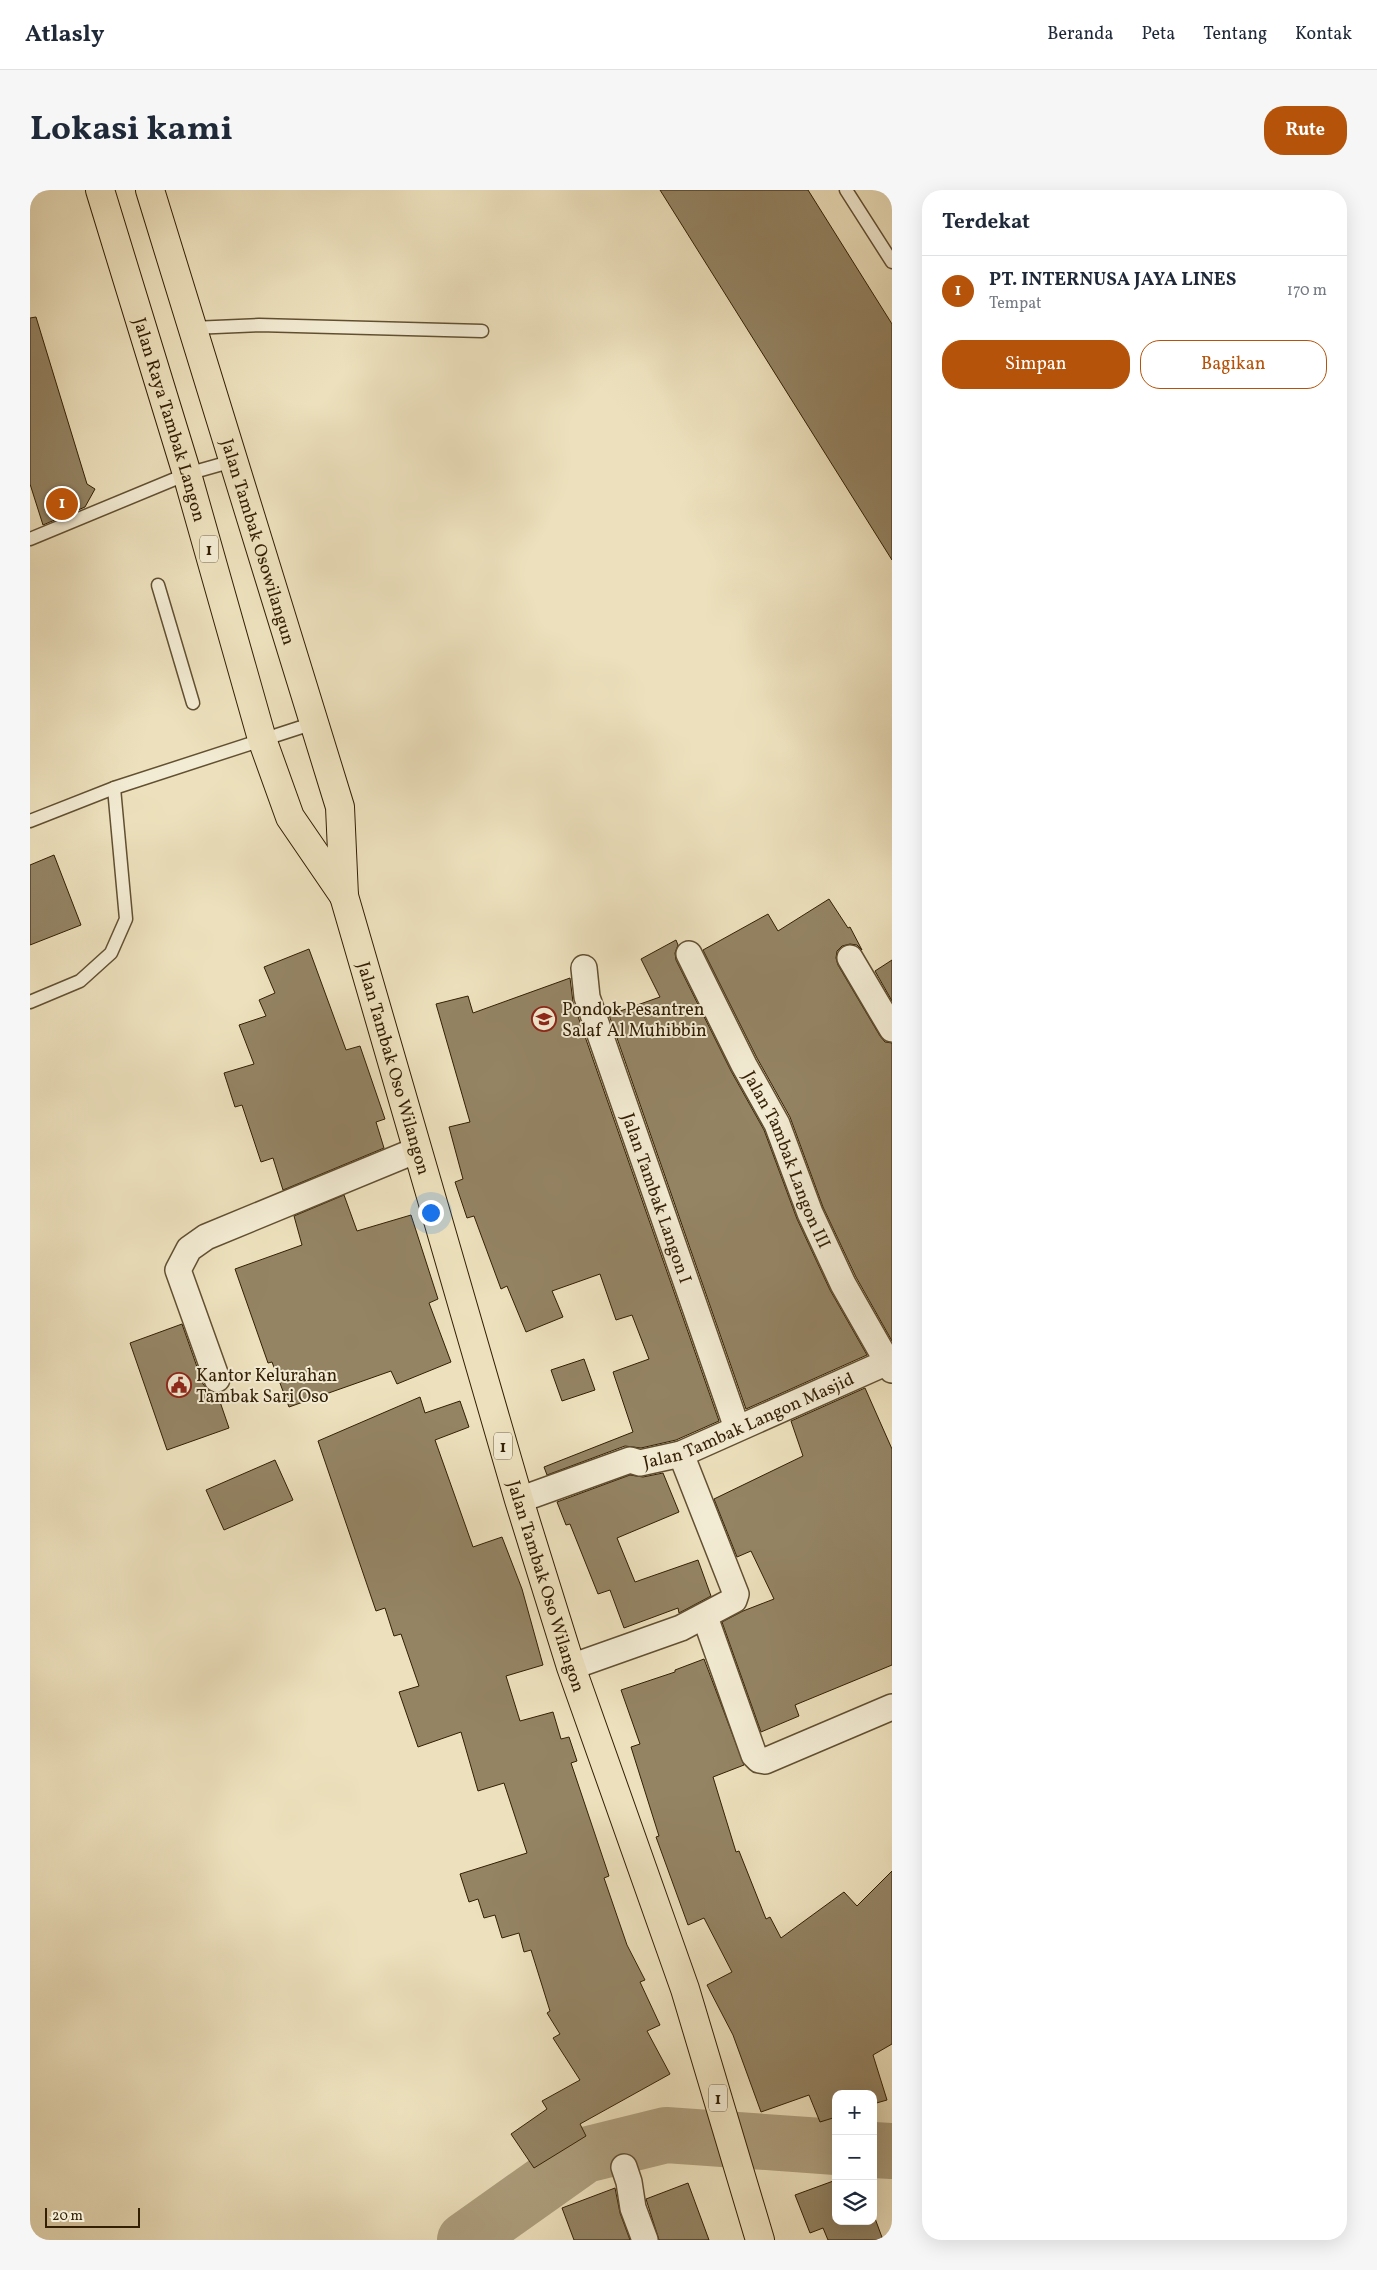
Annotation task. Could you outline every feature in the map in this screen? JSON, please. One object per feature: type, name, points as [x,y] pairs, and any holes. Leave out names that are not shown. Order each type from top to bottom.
[{"type":"highway","name":"Jalan Raya Tambak Langon","points":[[100,190],[187,474],[262,739],[290,818],[344,896]]},
{"type":"highway","name":"Jalan Tambak Osowilangun","points":[[150,190],[340,807],[344,896]]},
{"type":"highway","name":"Jalan Tambak Oso Wilangon","points":[[344,896],[519,1500],[571,1667],[686,1989],[760,2240]]},
{"type":"street","name":"Jalan Tambak Langon III","points":[[689,954],[744,1065],[777,1124],[810,1213],[843,1284],[891,1364]]},
{"type":"street","points":[[850,958],[892,1029]]},
{"type":"street","name":"Jalan Tambak Langon I","points":[[584,968],[587,997],[737,1428]]},
{"type":"street","points":[[217,1379],[178,1270],[189,1249],[206,1237],[417,1150]]},
{"type":"street","name":"Jalan Tambak Langon Masjid","points":[[519,1500],[630,1460],[640,1463],[681,1454],[737,1428],[891,1364]]},
{"type":"street","points":[[571,1667],[680,1628],[705,1617],[734,1600],[736,1594],[681,1454]]},
{"type":"street","points":[[705,1617],[754,1755],[759,1760],[765,1761],[892,1707]]},
{"type":"street","points":[[624,2167],[634,2208],[645,2240]]},
{"type":"lane","points":[[846,190],[892,262]]},
{"type":"lane","points":[[192,328],[259,326],[482,331]]},
{"type":"lane","points":[[30,539],[187,474],[233,461]]},
{"type":"lane","points":[[158,585],[193,703]]},
{"type":"lane","points":[[30,820],[114,788],[314,723]]},
{"type":"lane","points":[[30,1002],[80,981],[111,953],[126,919],[114,788]]},
{"type":"building","points":[[660,190],[808,190],[892,324],[892,560]]},
{"type":"building","points":[[36,317],[87,484],[95,489],[85,507],[43,525],[30,484],[30,318]]},
{"type":"building","points":[[54,855],[81,925],[30,945],[30,865]]},
{"type":"building","points":[[829,899],[848,928],[850,927],[862,950],[857,945],[842,946],[837,951],[838,965],[880,1036],[885,1042],[892,1043],[892,1341],[856,1277],[823,1207],[790,1117],[757,1058],[703,950],[768,914],[778,931]]},
{"type":"building","points":[[676,940],[678,945],[675,953],[676,960],[731,1071],[764,1130],[797,1219],[830,1290],[867,1355],[746,1409],[609,1015],[660,997],[641,959]]},
{"type":"building","points":[[309,949],[346,1050],[360,1046],[385,1119],[376,1122],[384,1148],[283,1190],[273,1158],[261,1162],[242,1105],[235,1107],[224,1073],[254,1064],[239,1025],[266,1016],[259,1000],[275,993],[264,967]]},
{"type":"building","points":[[892,960],[892,1001],[875,971]]},
{"type":"building","points":[[570,978],[573,1002],[719,1421],[676,1440],[641,1448],[625,1446],[547,1475],[544,1467],[633,1432],[613,1372],[649,1359],[632,1315],[616,1320],[600,1274],[552,1291],[563,1317],[526,1332],[507,1286],[501,1289],[474,1216],[467,1218],[455,1182],[463,1179],[449,1127],[470,1122],[436,1004],[468,996],[473,1013]]},
{"type":"building","points":[[344,1195],[357,1231],[411,1215],[438,1299],[429,1303],[451,1362],[397,1384],[391,1371],[289,1407],[272,1362],[268,1363],[235,1269],[302,1245],[294,1216]]},
{"type":"building","name":"Kantor Kelurahan Tambak Sari Oso","points":[[182,1324],[203,1384],[208,1390],[217,1393],[229,1428],[167,1450],[130,1343]]},
{"type":"building","points":[[584,1359],[595,1390],[562,1401],[551,1370]]},
{"type":"building","points":[[865,1388],[892,1449],[892,1665],[795,1705],[799,1716],[761,1732],[722,1622],[743,1611],[774,1599],[751,1551],[737,1557],[714,1499],[803,1456],[791,1421]]},
{"type":"building","points":[[420,1397],[425,1413],[460,1401],[469,1427],[435,1440],[473,1547],[502,1537],[522,1589],[543,1665],[506,1676],[520,1721],[553,1712],[561,1739],[569,1737],[577,1761],[571,1763],[609,1876],[604,1878],[627,1945],[645,1980],[640,1982],[660,2025],[647,2031],[670,2074],[580,2124],[586,2136],[534,2168],[511,2134],[547,2109],[542,2101],[580,2080],[553,2038],[560,2034],[547,2013],[550,2011],[531,1950],[524,1952],[519,1933],[502,1938],[495,1915],[484,1918],[478,1899],[469,1902],[460,1874],[527,1853],[504,1783],[478,1791],[461,1732],[418,1747],[399,1692],[419,1686],[401,1634],[394,1636],[385,1608],[376,1611],[318,1441]]},
{"type":"building","points":[[275,1460],[293,1500],[224,1530],[206,1490]]},
{"type":"building","points":[[663,1473],[679,1512],[617,1538],[635,1582],[698,1560],[711,1596],[679,1613],[678,1608],[624,1628],[610,1590],[598,1594],[570,1524],[566,1525],[557,1502],[630,1475],[643,1477]]},
{"type":"building","points":[[704,1659],[744,1765],[713,1777],[736,1852],[739,1851],[766,1919],[770,1917],[781,1938],[844,1892],[857,1906],[892,1871],[892,2044],[873,2055],[887,2100],[877,2103],[877,2090],[832,2090],[832,2118],[820,2122],[809,2095],[761,2112],[733,2035],[707,1985],[732,1972],[704,1918],[688,1925],[656,1837],[659,1836],[631,1747],[640,1744],[621,1690],[675,1672],[675,1670]]},
{"type":"building","points":[[832,2181],[832,2225],[877,2224],[883,2240],[828,2240],[823,2228],[810,2233],[795,2195]]},
{"type":"building","points":[[688,2183],[709,2240],[659,2240],[646,2199]]},
{"type":"building","points":[[615,2188],[620,2213],[630,2240],[574,2240],[562,2208]]},
{"type":"waterway","points":[[465,2240],[585,2155],[666,2135],[832,2147]]},
{"type":"waterway","points":[[877,2150],[892,2151]]},
{"type":"place","name":"PT. INTERNUSA JAYA LINES","points":[[62,504]]},
{"type":"place","name":"Pondok Pesantren Salaf Al Muhibbin","points":[[544,1019]]},
{"type":"place","name":"Kantor Kelurahan Tambak Sari Oso","points":[[179,1385]]}]
